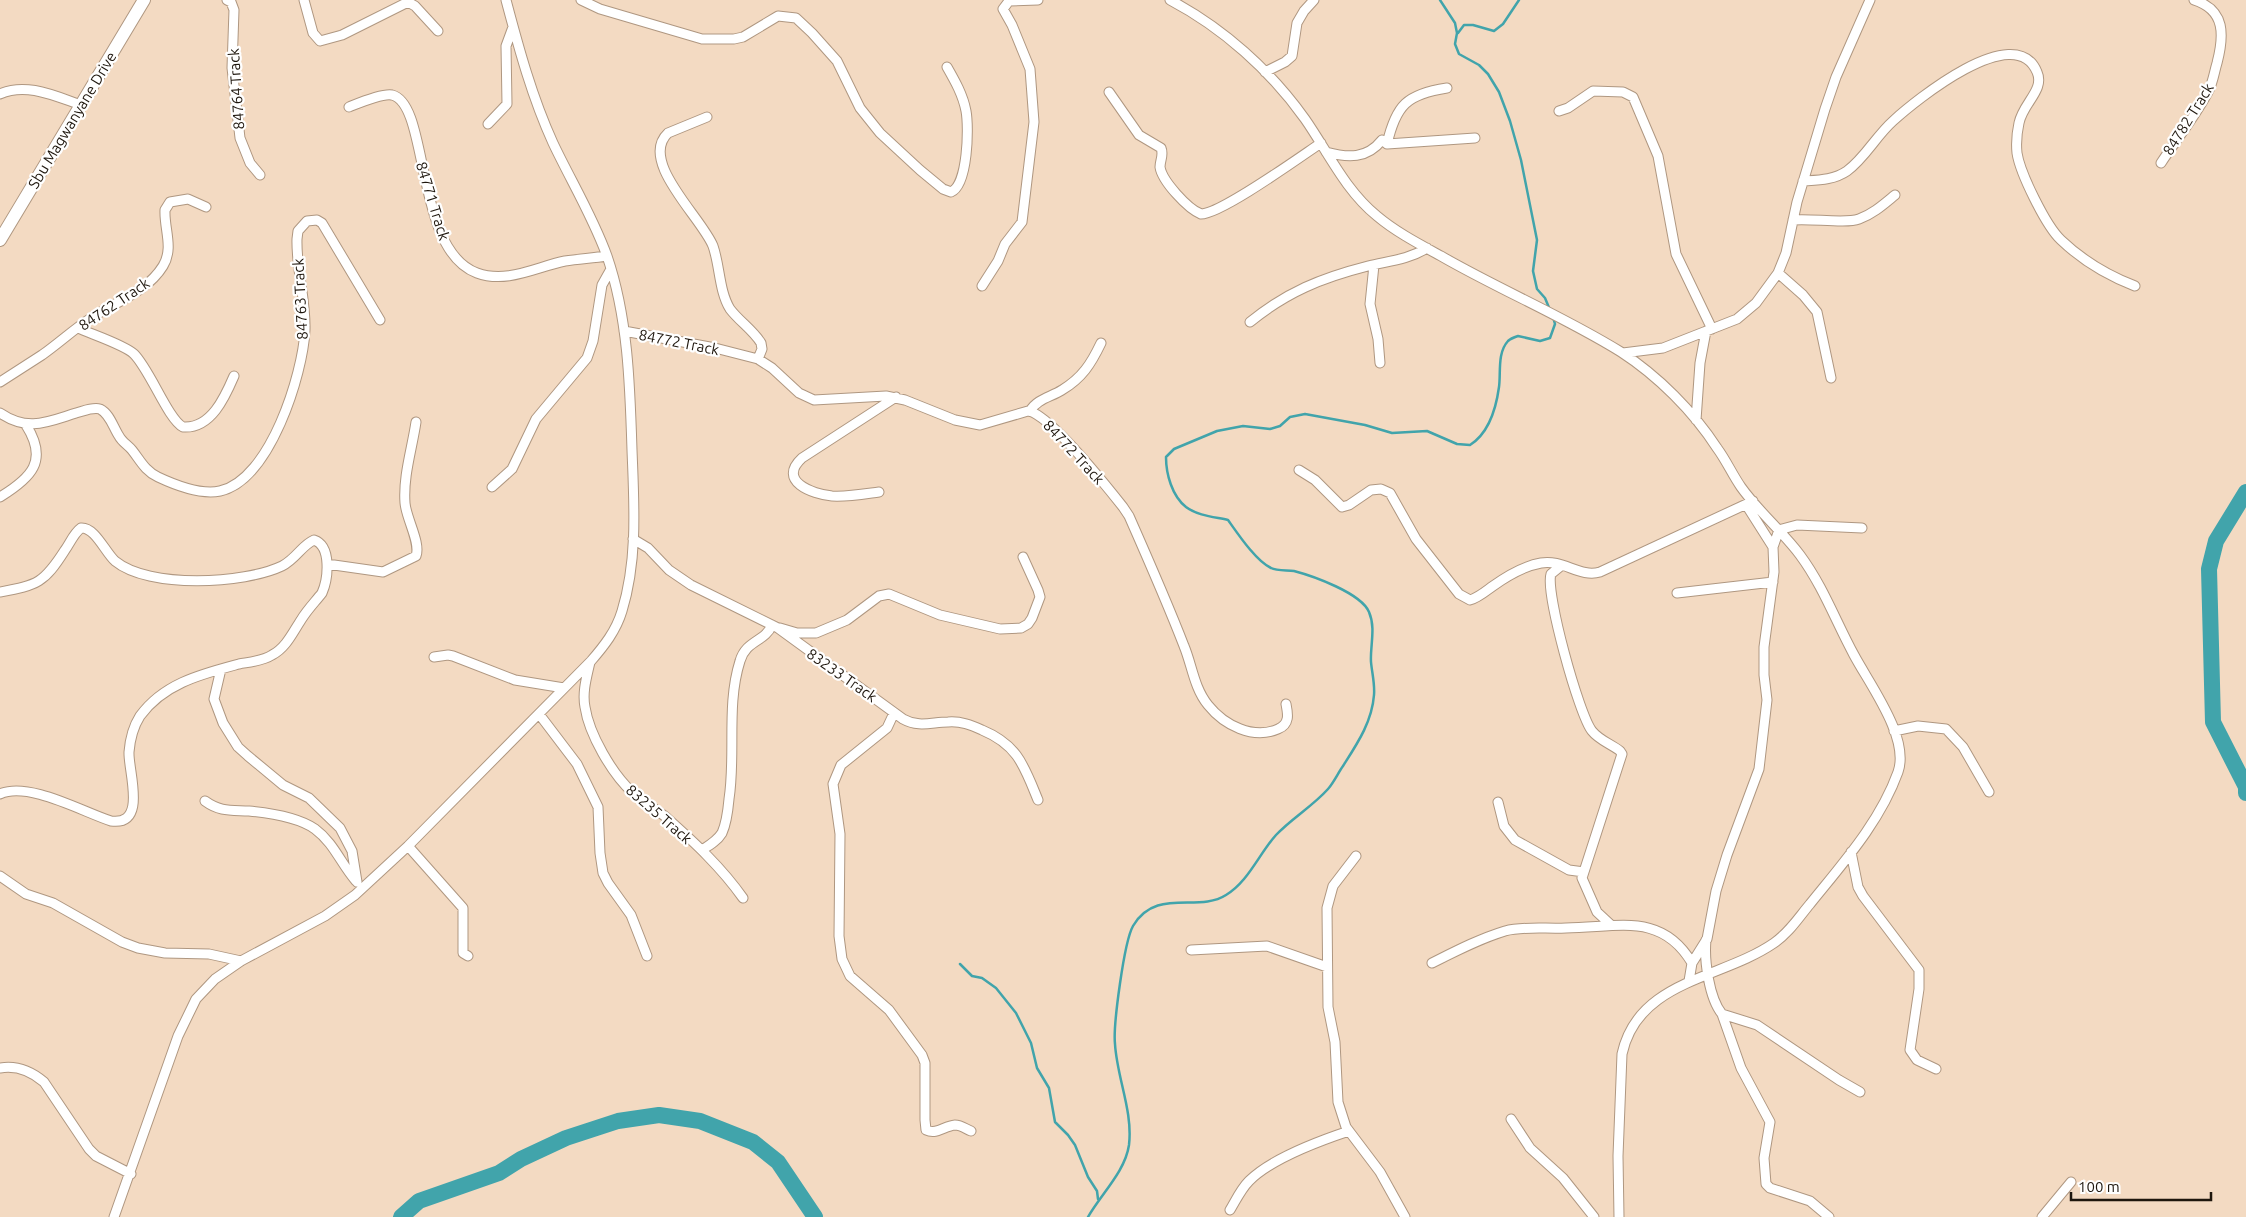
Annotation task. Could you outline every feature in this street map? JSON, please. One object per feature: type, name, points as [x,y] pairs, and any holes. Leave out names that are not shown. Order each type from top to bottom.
[{"type":"main road","name":"Sbu Magwanyane Drive","points":[[0,240],[144,0]]},
{"type":"street","name":"84764 Track","points":[[227,0],[231,2],[234,10],[232,68],[240,138],[250,163],[260,175]]},
{"type":"street","points":[[304,0],[313,33],[320,41],[331,40],[408,2],[415,6],[438,31]]},
{"type":"street","points":[[114,1217],[131,1174],[178,1036],[189,1012],[204,989],[215,978],[241,961],[325,916],[408,846],[590,661],[608,640],[622,613],[629,582],[634,539],[632,440],[624,331],[619,298],[607,256],[544,120],[525,69],[506,0]]},
{"type":"street","points":[[581,0],[600,9],[702,39],[734,39],[743,36],[778,16],[796,18],[812,32],[837,61],[860,108],[880,132],[920,170],[943,189],[951,192],[958,187],[963,174],[966,151],[966,119],[960,92],[947,67]]},
{"type":"street","points":[[982,286],[998,261],[1005,244],[1022,222],[1034,122],[1032,74],[1019,40],[1003,9],[1008,1],[1038,0]]},
{"type":"street","points":[[1170,0],[1223,35],[1265,72],[1292,102],[1347,184],[1374,214],[1427,248],[1507,293],[1565,320],[1623,353],[1654,377],[1696,420],[1720,452],[1773,547]]},
{"type":"street","points":[[1265,72],[1285,62],[1292,56],[1297,24],[1304,11],[1314,0]]},
{"type":"street","points":[[1623,353],[1663,348],[1737,319],[1748,311],[1778,273],[1786,253],[1803,181],[1836,77],[1870,0]]},
{"type":"street","name":"84782 Track","points":[[2161,163],[2208,92],[2222,44],[2220,24],[2215,14],[2203,3],[2194,0]]},
{"type":"street","points":[[488,124],[507,104],[506,46],[513,26]]},
{"type":"street","points":[[1803,181],[1832,178],[1847,171],[1894,120],[1932,89],[1974,64],[2007,54],[2024,58],[2035,67],[2039,80],[2036,92],[2021,114],[2017,138],[2020,165],[2028,183],[2050,226],[2061,240],[2110,275],[2135,286]]},
{"type":"street","points":[[1387,144],[1393,120],[1407,102],[1421,94],[1447,88]]},
{"type":"street","points":[[0,94],[20,89],[36,90],[80,105]]},
{"type":"street","points":[[1559,111],[1568,108],[1593,91],[1628,93],[1633,98],[1658,156],[1676,254],[1709,330],[1700,363],[1696,420]]},
{"type":"street","points":[[1109,92],[1139,135],[1161,148],[1160,167],[1164,179],[1189,207],[1201,214],[1216,210],[1274,175],[1320,143]]},
{"type":"street","name":"84771 Track","points":[[349,107],[385,95],[394,96],[403,103],[413,124],[424,179],[443,238],[455,258],[468,269],[486,276],[512,276],[566,261],[607,256]]},
{"type":"street","points":[[707,117],[668,132],[664,136],[661,150],[662,165],[670,181],[707,232],[717,259],[726,301],[761,343],[762,349],[758,359]]},
{"type":"street","points":[[1326,152],[1345,156],[1360,156],[1373,149],[1382,140],[1387,144],[1474,138]]},
{"type":"street","points":[[1793,220],[1858,220],[1895,195]]},
{"type":"street","name":"84762 Track","points":[[0,382],[41,356],[78,328],[141,289],[162,266],[168,248],[165,210],[170,202],[188,199],[206,207]]},
{"type":"street","name":"84763 Track","points":[[26,425],[36,425],[89,409],[100,409],[107,414],[120,438],[133,451],[143,466],[154,475],[203,492],[221,491],[238,481],[258,461],[283,419],[296,382],[305,330],[297,239],[298,231],[307,221],[317,220],[322,223],[380,320]]},
{"type":"street","points":[[1250,322],[1275,302],[1298,289],[1322,279],[1374,264],[1406,259],[1427,248]]},
{"type":"street","points":[[1374,264],[1370,304],[1378,339],[1380,363]]},
{"type":"street","points":[[492,487],[512,469],[536,419],[586,358],[593,340],[602,285],[611,269]]},
{"type":"street","points":[[1778,273],[1803,295],[1817,312],[1832,378]]},
{"type":"street","points":[[78,328],[132,353],[158,390],[173,418],[183,427],[195,426],[211,415],[222,402],[234,376]]},
{"type":"street","name":"84772 Track","points":[[624,331],[715,348],[758,359],[772,368],[799,393],[814,400],[875,395],[896,397],[955,420],[980,425],[1030,411],[1039,415],[1064,439],[1126,511],[1163,592],[1189,659],[1199,692],[1208,706],[1229,725],[1245,731],[1262,732],[1281,728],[1287,723],[1289,716],[1286,704]]},
{"type":"street","points":[[1030,411],[1036,403],[1062,390],[1081,376],[1092,362],[1101,343]]},
{"type":"street","points":[[879,492],[840,496],[824,494],[800,484],[794,479],[793,473],[797,463],[802,458],[896,397]]},
{"type":"street","points":[[0,413],[26,425],[36,444],[34,468],[24,481],[0,497]]},
{"type":"street","points":[[327,564],[383,572],[416,556],[417,547],[405,505],[404,487],[416,422]]},
{"type":"street","points":[[1299,470],[1314,480],[1342,507],[1349,505],[1371,490],[1381,489],[1390,493],[1416,539],[1459,594],[1467,599],[1473,599],[1530,565],[1549,562],[1562,564],[1584,573],[1600,572],[1750,504]]},
{"type":"street","points":[[1619,1217],[1618,1156],[1622,1054],[1625,1039],[1635,1021],[1644,1011],[1666,994],[1689,981],[1746,958],[1786,934],[1872,823],[1897,774],[1901,757],[1894,731],[1812,572],[1779,530],[1750,504]]},
{"type":"street","points":[[1779,530],[1797,525],[1862,528]]},
{"type":"street","points":[[0,592],[43,580],[54,568],[81,528],[89,530],[117,563],[143,575],[160,579],[204,580],[235,578],[270,571],[295,558],[314,540],[321,544],[327,564],[328,578],[322,593],[279,651],[269,657],[185,680],[160,696],[140,717],[134,729],[129,753],[134,803],[130,815],[123,820],[112,821],[23,791],[6,791],[0,794]]},
{"type":"street","points":[[1779,530],[1773,547],[1772,582],[1764,647],[1764,675],[1767,700],[1762,756],[1754,785],[1720,874],[1705,952],[1715,1003],[1722,1014],[1741,1068],[1770,1122],[1764,1158],[1766,1184],[1770,1188],[1810,1201],[1829,1217]]},
{"type":"street","name":"83233 Track","points":[[634,539],[648,548],[669,570],[691,585],[708,596],[775,627],[894,713],[914,724],[967,723],[994,735],[1014,749],[1038,800]]},
{"type":"street","points":[[702,850],[717,840],[727,819],[732,779],[735,681],[740,660],[746,647],[775,627],[797,632],[816,633],[847,620],[879,596],[889,594],[940,616],[1000,629],[1021,628],[1028,624],[1032,618],[1040,598],[1023,557]]},
{"type":"street","points":[[1562,564],[1551,574],[1549,592],[1570,676],[1592,731],[1620,750],[1622,754],[1584,872],[1583,882],[1601,918],[1610,925]]},
{"type":"street","points":[[1677,593],[1772,582]]},
{"type":"street","points":[[434,657],[453,656],[515,680],[564,688]]},
{"type":"street","name":"83235 Track","points":[[590,661],[585,689],[585,706],[592,731],[611,765],[634,794],[666,818],[720,868],[742,898]]},
{"type":"street","points":[[221,669],[214,699],[223,723],[238,747],[283,785],[309,798],[340,828],[352,851],[360,885]]},
{"type":"street","points":[[894,713],[887,728],[841,765],[833,784],[840,834],[840,946],[846,969],[850,976],[889,1010],[922,1055],[924,1063],[926,1130],[936,1132],[948,1126],[958,1125],[971,1131]]},
{"type":"street","points":[[539,714],[577,764],[598,807],[599,844],[603,873],[631,915],[647,956]]},
{"type":"street","points":[[1894,731],[1918,726],[1946,729],[1963,747],[1989,792]]},
{"type":"street","points":[[205,801],[220,810],[249,811],[297,820],[306,824],[322,834],[360,885]]},
{"type":"street","points":[[1498,802],[1504,826],[1515,840],[1569,870],[1584,872]]},
{"type":"street","points":[[408,846],[463,908],[464,952],[468,956]]},
{"type":"street","points":[[1851,852],[1858,887],[1863,896],[1919,970],[1920,984],[1910,1050],[1917,1060],[1936,1069]]},
{"type":"street","points":[[1356,856],[1337,878],[1329,897],[1327,917],[1328,1006],[1336,1056],[1338,1102],[1349,1132],[1380,1172],[1405,1217]]},
{"type":"street","points":[[0,876],[26,894],[53,903],[122,942],[138,948],[165,953],[209,954],[241,961]]},
{"type":"street","points":[[1432,963],[1478,939],[1507,931],[1610,925],[1635,926],[1659,931],[1677,942],[1692,964]]},
{"type":"street","points":[[1689,981],[1692,964],[1707,939]]},
{"type":"street","points":[[1191,950],[1267,946],[1327,967]]},
{"type":"street","points":[[1722,1014],[1757,1025],[1860,1092]]},
{"type":"street","points":[[0,1068],[20,1068],[35,1075],[44,1082],[89,1149],[96,1156],[131,1174]]},
{"type":"street","points":[[1511,1118],[1530,1148],[1563,1178],[1594,1217]]},
{"type":"street","points":[[1230,1210],[1243,1187],[1255,1176],[1317,1142],[1349,1132]]},
{"type":"street","points":[[2042,1217],[2071,1182]]},
{"type":"waterway","points":[[1440,0],[1455,23],[1457,33],[1455,44],[1459,54],[1479,65],[1488,74],[1499,92],[1510,121],[1521,160],[1537,240],[1533,271],[1537,289],[1545,298],[1550,310]]},
{"type":"waterway","points":[[1458,33],[1464,25],[1473,25],[1494,31],[1503,24],[1519,0]]},
{"type":"waterway","points":[[1088,1217],[1118,1174],[1127,1155],[1129,1145],[1129,1120],[1116,1057],[1115,1034],[1117,1003],[1123,966],[1133,926],[1142,914],[1153,907],[1165,904],[1215,900],[1226,895],[1241,883],[1276,835],[1316,801],[1330,786],[1363,732],[1373,705],[1372,624],[1369,612],[1364,605],[1357,598],[1324,581],[1294,571],[1279,570],[1265,565],[1253,553],[1228,520],[1201,514],[1186,507],[1177,497],[1171,484],[1166,457],[1174,449],[1217,431],[1243,426],[1270,429],[1280,426],[1290,417],[1305,414],[1365,425],[1392,433],[1427,431],[1457,444],[1470,445],[1482,434],[1494,412],[1499,387],[1501,357],[1505,346],[1509,340],[1518,336],[1540,341],[1550,338],[1555,324],[1553,317]]},
{"type":"waterway","points":[[2246,492],[2216,541],[2209,569],[2213,722],[2246,787],[2246,793]]},
{"type":"waterway","points":[[960,964],[972,976],[982,978],[996,988],[1016,1013],[1031,1043],[1037,1068],[1049,1088],[1055,1122],[1075,1145],[1088,1177],[1097,1191],[1098,1199]]},
{"type":"waterway","points":[[401,1217],[419,1201],[499,1173],[521,1159],[566,1138],[618,1121],[659,1115],[700,1121],[753,1142],[778,1162],[815,1217]]}]
